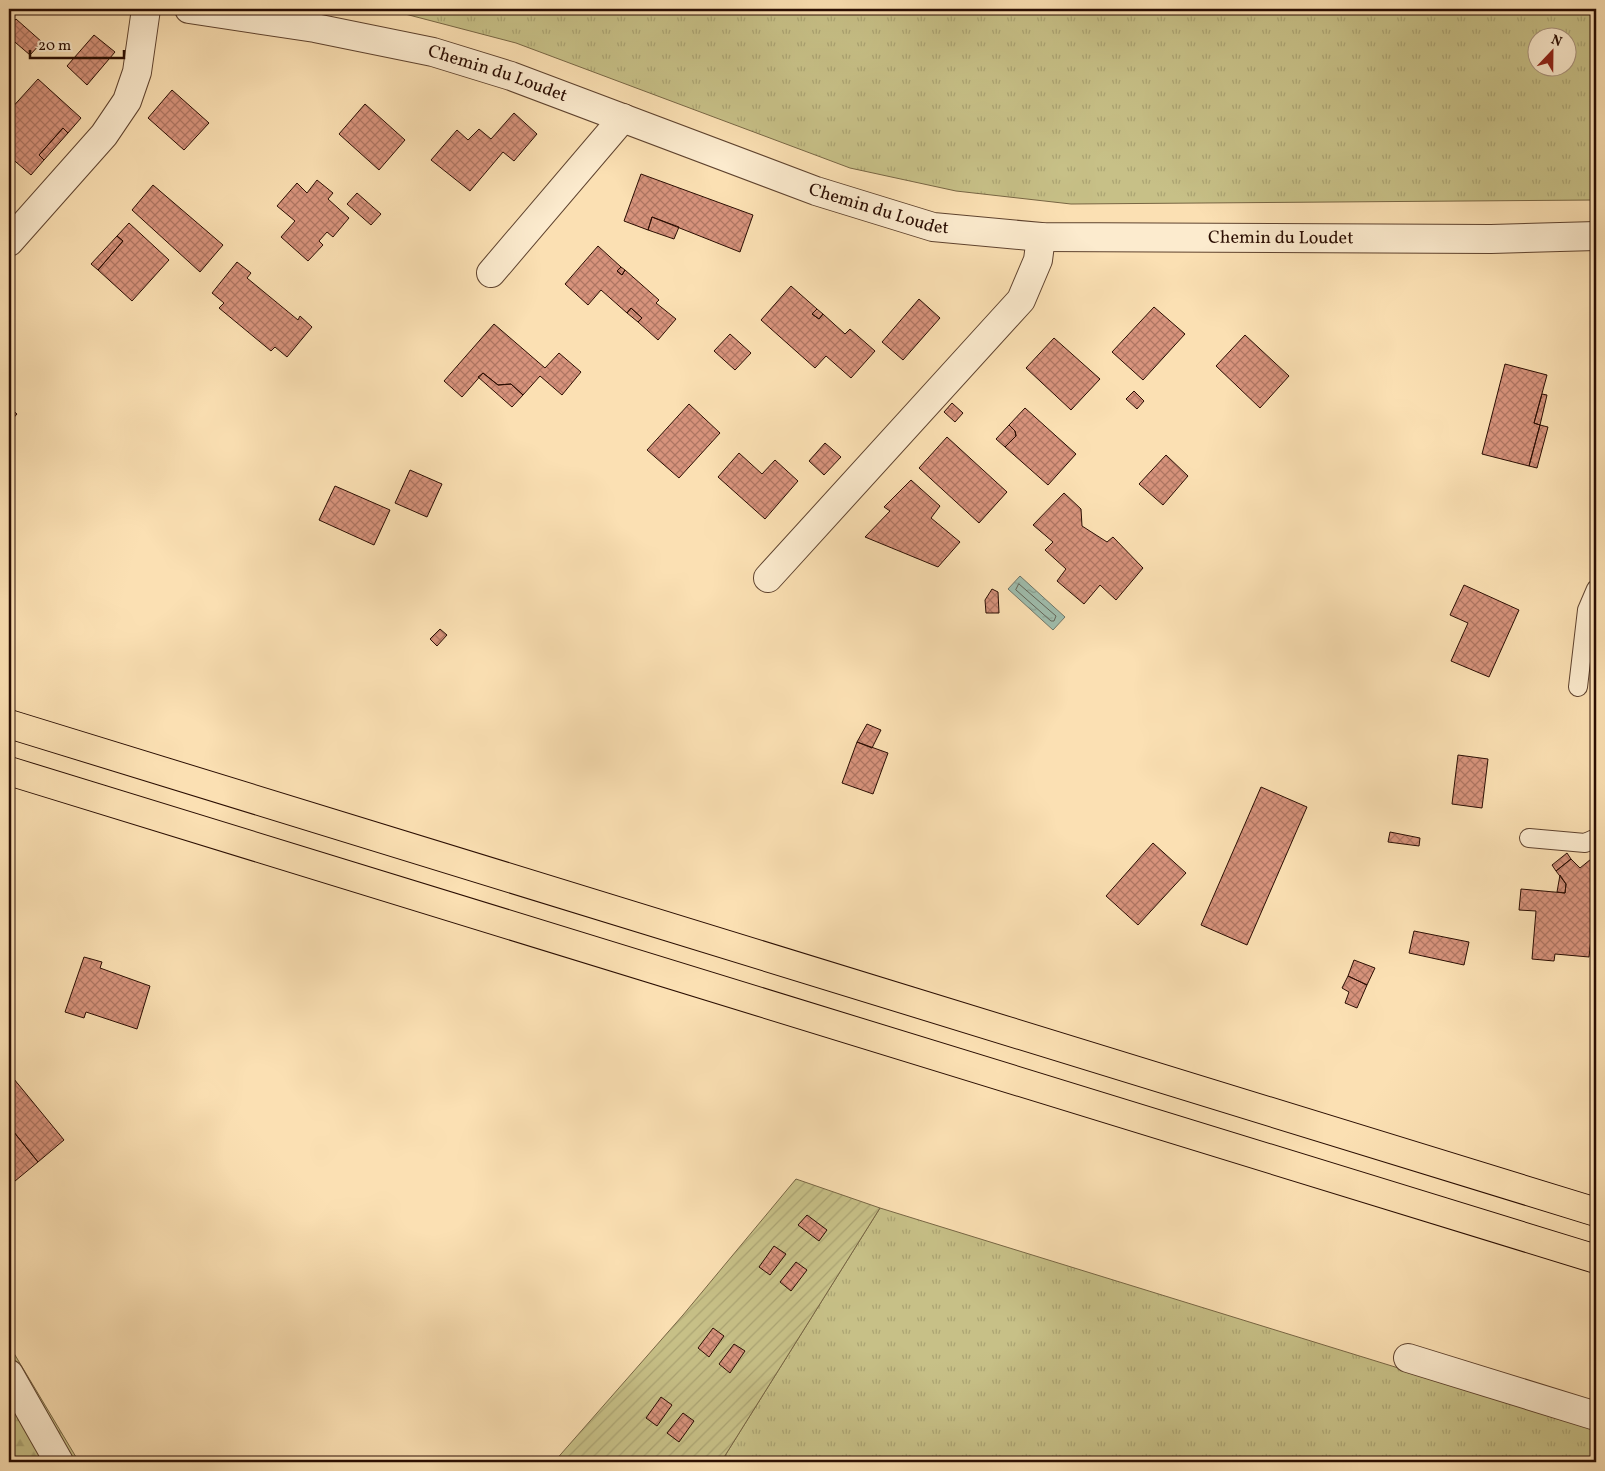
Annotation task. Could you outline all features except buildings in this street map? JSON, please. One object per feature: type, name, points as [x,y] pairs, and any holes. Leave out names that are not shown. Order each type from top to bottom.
[{"type":"highway","points":[[9,724],[1596,1212]]},
{"type":"highway","points":[[9,771],[1596,1259]]},
{"type":"street","points":[[9,242],[104,135],[127,101],[136,72],[146,9]]},
{"type":"street","name":"Chemin du Loudet","points":[[189,9],[315,28],[433,52],[512,76],[816,190],[890,215],[933,227],[1041,237],[1491,239],[1596,236]]},
{"type":"street","points":[[491,273],[623,118]]},
{"type":"street","points":[[768,578],[1020,300],[1028,287],[1038,260],[1041,237]]},
{"type":"street","points":[[1408,1358],[1596,1416]]},
{"type":"street","points":[[9,1374],[59,1462]]},
{"type":"lane","points":[[1578,687],[1587,610],[1596,589]]},
{"type":"lane","points":[[1529,838],[1585,843],[1596,838]]},
{"type":"green space","points":[[386,9],[1596,9],[1596,200],[1071,204],[956,191],[850,168],[516,43]]},
{"type":"green space","points":[[796,1179],[880,1208],[721,1462],[554,1462],[683,1315]]},
{"type":"green space","points":[[880,1208],[1596,1429],[1596,1462],[721,1462]]},
{"type":"green space","points":[[9,1345],[79,1462],[9,1462]]},
{"type":"water","points":[[1020,576],[1065,617],[1053,630],[1008,589]]}]
